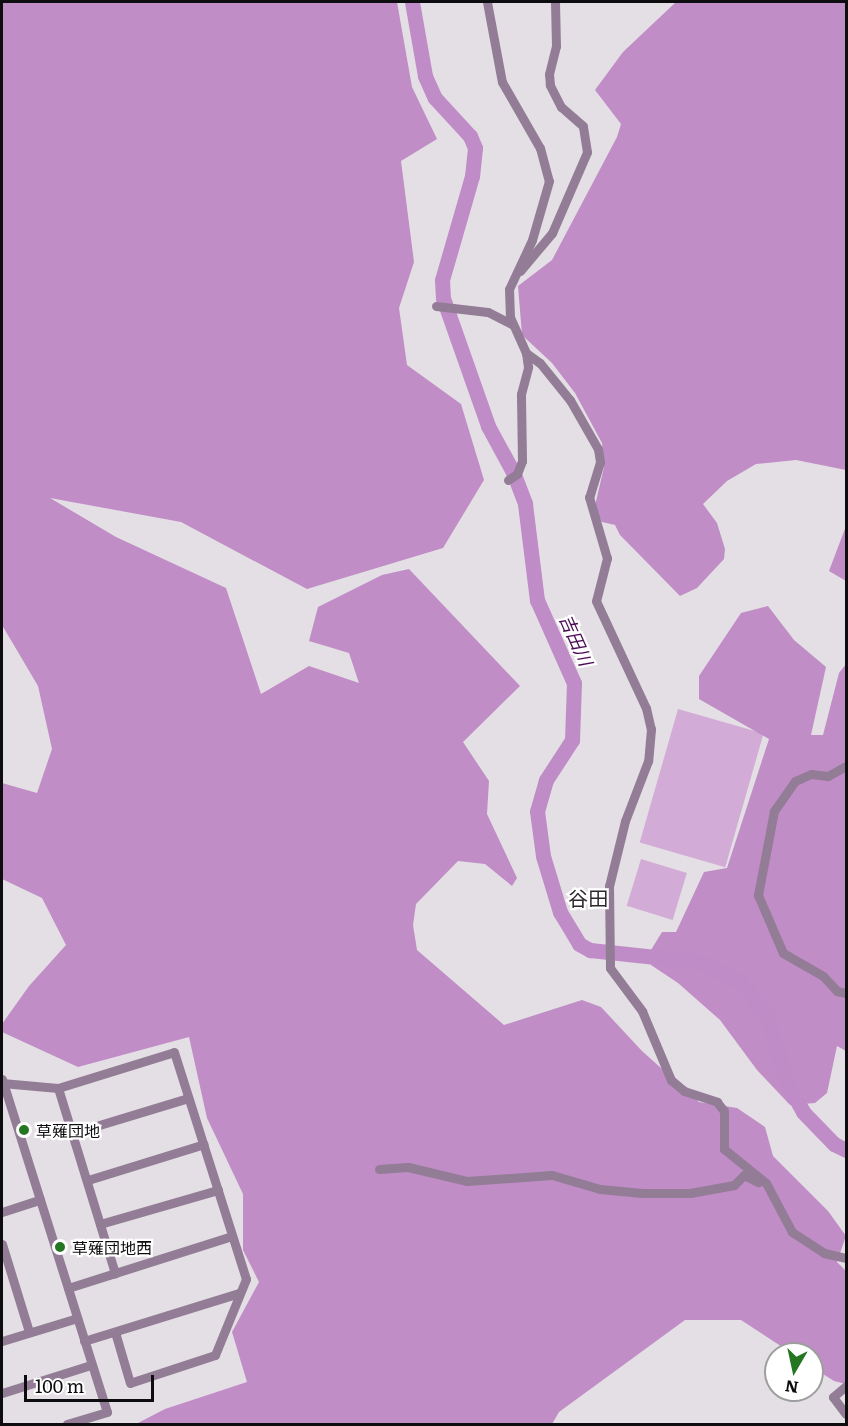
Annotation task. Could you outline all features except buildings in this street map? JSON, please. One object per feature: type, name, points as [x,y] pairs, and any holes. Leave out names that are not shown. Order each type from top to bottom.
[{"type":"street","points":[[487,2],[502,82],[545,161],[549,181],[532,240],[508,297],[513,325],[526,353],[528,367],[521,394],[522,461],[517,474],[508,480]]},
{"type":"street","points":[[517,274],[552,233],[586,152],[583,126],[561,106],[550,85],[549,74],[556,46],[555,2]]},
{"type":"street","points":[[436,306],[488,312],[513,325]]},
{"type":"street","points":[[526,353],[540,363],[554,385],[570,400],[598,449],[600,462],[589,497],[607,558],[596,601],[650,721],[651,749],[625,821],[609,886],[612,973],[642,1011],[671,1080],[684,1091],[717,1101],[725,1118],[724,1149],[766,1183],[792,1232],[824,1253],[846,1258]]},
{"type":"street","points":[[846,766],[828,776],[812,774],[795,781],[774,811],[758,895],[783,953],[823,976],[837,991],[846,993]]},
{"type":"street","points":[[67,1425],[107,1412],[2,1080],[58,1088],[174,1052],[246,1279],[215,1355],[130,1383],[115,1332]]},
{"type":"street","points":[[58,1088],[115,1273]]},
{"type":"street","points":[[73,1133],[188,1098]]},
{"type":"street","points":[[88,1180],[204,1144]]},
{"type":"street","points":[[379,1169],[408,1167],[467,1181],[552,1175],[600,1189],[642,1193],[690,1193],[734,1185],[744,1175],[766,1183]]},
{"type":"street","points":[[100,1224],[218,1190]]},
{"type":"street","points":[[2,1212],[40,1200]]},
{"type":"street","points":[[68,1288],[232,1236]]},
{"type":"street","points":[[2,1244],[28,1332]]},
{"type":"street","points":[[84,1341],[239,1293]]},
{"type":"street","points":[[2,1341],[77,1318]]},
{"type":"street","points":[[2,1393],[91,1365]]},
{"type":"street","points":[[846,1386],[833,1397],[846,1414]]},
{"type":"shaded area","points":[[2,2],[397,2],[412,87],[437,139],[401,161],[414,262],[399,308],[407,365],[461,404],[484,480],[443,548],[307,589],[181,522],[50,498],[116,537],[226,588],[261,694],[309,666],[359,683],[349,653],[309,641],[318,607],[382,575],[409,569],[520,686],[463,742],[489,781],[487,814],[517,878],[512,886],[485,864],[458,861],[416,904],[413,925],[417,950],[504,1025],[582,1000],[601,1007],[642,1051],[699,1102],[737,1108],[765,1127],[773,1156],[828,1211],[846,1236],[837,1262],[846,1271],[846,1384],[834,1381],[824,1375],[824,1342],[775,1342],[741,1320],[685,1320],[559,1412],[552,1424],[136,1424],[165,1409],[247,1382],[232,1332],[259,1282],[243,1250],[243,1194],[207,1118],[189,1037],[78,1067],[2,1032],[2,1024],[29,986],[66,945],[42,898],[2,879],[2,783],[37,793],[52,749],[38,686],[2,625]]},
{"type":"shaded area","points":[[676,2],[846,2],[846,470],[796,460],[756,464],[727,481],[703,504],[717,523],[725,549],[724,559],[697,588],[680,596],[620,535],[615,525],[602,522],[594,510],[604,467],[602,443],[575,393],[552,363],[522,335],[518,286],[552,260],[617,137],[621,124],[595,90],[623,52]]},
{"type":"shaded area","points":[[846,526],[846,581],[829,571]]},
{"type":"shaded area","points":[[768,606],[794,640],[826,667],[811,735],[823,735],[839,673],[846,664],[846,1051],[837,1046],[827,1093],[815,1103],[790,1105],[757,1070],[720,1020],[678,983],[651,965],[651,950],[662,932],[676,932],[704,872],[727,868],[769,739],[699,699],[699,676],[741,613]]},
{"type":"shaded area","points":[[678,709],[764,734],[725,867],[640,843]]},
{"type":"shaded area","points":[[641,859],[687,873],[673,920],[627,906]]},
{"type":"waterway","name":"吉田川","points":[[412,2],[425,76],[435,98],[470,136],[475,148],[472,176],[442,280],[443,298],[488,426],[513,472],[525,504],[537,600],[574,683],[572,740],[546,780],[537,811],[543,856],[560,912],[579,944],[590,950],[702,962],[741,982],[768,1017],[786,1082],[803,1112],[834,1144],[846,1150]]},
{"type":"place","name":"草薙団地","points":[[24,1130]]},
{"type":"place","name":"草薙団地西","points":[[60,1247]]},
{"type":"district","name":"谷田","points":[[588,897]]}]
